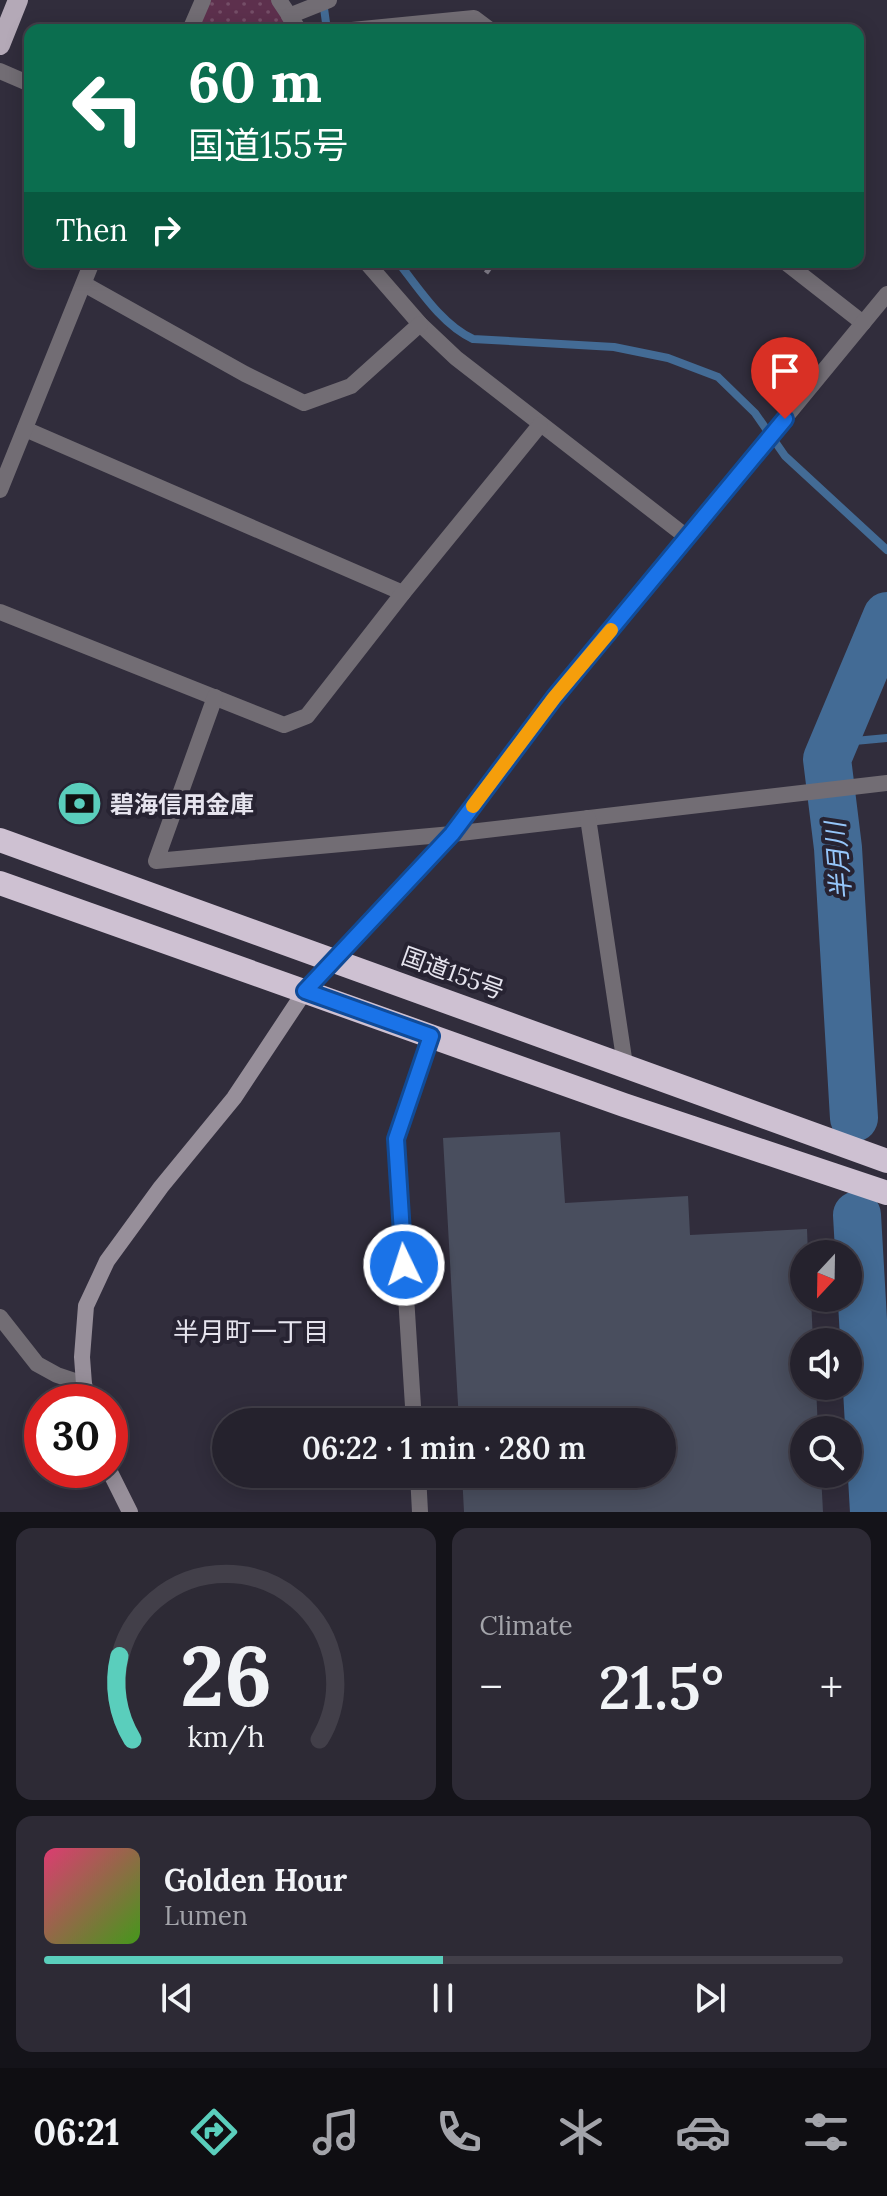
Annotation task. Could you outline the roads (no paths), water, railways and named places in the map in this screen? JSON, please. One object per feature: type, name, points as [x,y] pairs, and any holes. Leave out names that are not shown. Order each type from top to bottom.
[{"type":"highway","name":"国道155号","points":[[0,840],[887,1161]]},
{"type":"highway","points":[[0,883],[624,1105],[887,1193]]},
{"type":"main road","points":[[0,45],[18,0]]},
{"type":"street","points":[[193,24],[203,0]]},
{"type":"street","points":[[279,0],[294,23],[329,0]]},
{"type":"street","points":[[413,24],[474,18],[482,24]]},
{"type":"street","points":[[0,71],[24,81]]},
{"type":"street","points":[[0,490],[90,268]]},
{"type":"street","points":[[371,268],[420,324],[456,358],[688,538]]},
{"type":"street","points":[[793,268],[863,323]]},
{"type":"street","points":[[84,284],[245,374],[304,403],[351,386],[420,324]]},
{"type":"street","points":[[0,1317],[37,1364],[84,1384],[82,1357],[86,1306],[107,1261],[161,1187],[234,1098],[305,991],[452,834],[554,698],[887,294]]},
{"type":"street","points":[[0,612],[284,725],[307,716],[540,425]]},
{"type":"street","points":[[25,429],[403,593]]},
{"type":"street","points":[[215,697],[156,861],[452,834],[887,783]]},
{"type":"street","points":[[588,818],[625,1065]]},
{"type":"street","points":[[413,1408],[396,1139],[431,1036]]},
{"type":"street","points":[[118,1488],[130,1512]]},
{"type":"street","points":[[419,1488],[420,1512]]},
{"type":"waterway","points":[[323,1],[326,24]]},
{"type":"waterway","points":[[403,268],[441,316],[473,339],[614,347],[668,358],[718,377],[755,413],[785,456],[887,550]]},
{"type":"waterway","name":"半月川","points":[[854,1118],[838,848],[827,759],[887,616]]},
{"type":"waterway","points":[[833,743],[887,738]]},
{"type":"waterway","name":"半月川","points":[[857,1215],[874,1512]]},
{"type":"place","name":"碧海信用金庫","points":[[79,804]]},
{"type":"district","name":"半月町一丁目","points":[[251,1331]]}]
